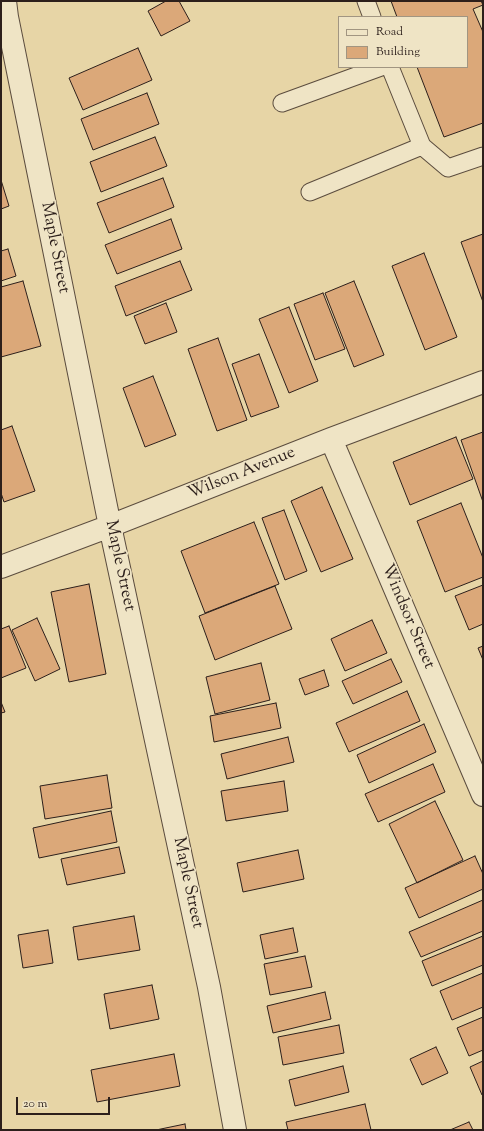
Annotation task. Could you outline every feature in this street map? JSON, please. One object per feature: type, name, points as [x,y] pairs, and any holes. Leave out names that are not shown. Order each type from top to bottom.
[{"type":"street","name":"Maple Street","points":[[4,12],[110,526],[209,988],[235,1130]]},
{"type":"street","name":"Wilson Avenue","points":[[1,567],[110,526],[331,438],[483,382]]},
{"type":"street","name":"Windsor Street","points":[[331,438],[483,795]]},
{"type":"lane","points":[[366,1],[372,16]]},
{"type":"lane","points":[[282,103],[378,68]]},
{"type":"lane","points":[[390,68],[422,146],[448,168],[483,156]]},
{"type":"lane","points":[[310,192],[422,146]]},
{"type":"building","points":[[166,1],[179,1],[190,21],[161,36],[148,11]]},
{"type":"building","points":[[391,1],[481,1],[483,5],[473,9],[483,32],[483,123],[444,137],[417,68],[468,68],[468,16],[397,16]]},
{"type":"building","points":[[138,48],[152,80],[83,110],[69,78]]},
{"type":"building","points":[[147,93],[159,124],[93,150],[81,119]]},
{"type":"building","points":[[155,137],[167,166],[101,192],[90,162]]},
{"type":"building","points":[[163,178],[174,207],[109,233],[97,203]]},
{"type":"building","points":[[1,180],[9,206],[1,209]]},
{"type":"building","points":[[171,219],[182,249],[117,274],[105,245]]},
{"type":"building","points":[[483,234],[483,302],[461,242]]},
{"type":"building","points":[[8,249],[16,276],[1,281],[1,251]]},
{"type":"building","points":[[424,253],[457,337],[425,350],[392,266]]},
{"type":"building","points":[[180,261],[192,290],[126,316],[115,286]]},
{"type":"building","points":[[23,281],[41,346],[1,357],[1,287]]},
{"type":"building","points":[[354,281],[384,355],[354,367],[325,293]]},
{"type":"building","points":[[323,293],[345,349],[315,360],[294,304]]},
{"type":"building","points":[[166,303],[177,332],[145,344],[134,316]]},
{"type":"building","points":[[289,307],[318,381],[289,393],[259,319]]},
{"type":"building","points":[[218,338],[247,420],[217,431],[188,349]]},
{"type":"building","points":[[259,354],[279,407],[251,417],[232,364]]},
{"type":"building","points":[[153,376],[176,435],[145,447],[123,388]]},
{"type":"building","points":[[12,426],[35,491],[4,502],[1,493],[1,430]]},
{"type":"building","points":[[483,432],[483,502],[461,440]]},
{"type":"building","points":[[456,437],[473,479],[410,505],[393,462]]},
{"type":"building","points":[[322,487],[353,559],[321,572],[291,501]]},
{"type":"building","points":[[461,503],[483,558],[483,577],[445,592],[417,521]]},
{"type":"building","points":[[284,510],[307,571],[285,580],[262,518]]},
{"type":"building","points":[[254,522],[279,584],[205,613],[181,551]]},
{"type":"building","points":[[89,584],[106,674],[69,682],[51,592]]},
{"type":"building","points":[[483,585],[483,624],[469,630],[455,596]]},
{"type":"building","points":[[275,586],[292,629],[215,660],[199,616]]},
{"type":"building","points":[[37,618],[60,669],[35,681],[12,630]]},
{"type":"building","points":[[372,620],[387,653],[345,671],[331,639]]},
{"type":"building","points":[[9,626],[26,668],[1,678],[1,629]]},
{"type":"building","points":[[483,646],[483,660],[478,648]]},
{"type":"building","points":[[391,659],[402,682],[353,704],[342,681]]},
{"type":"building","points":[[261,663],[270,700],[215,714],[206,677]]},
{"type":"building","points":[[324,670],[329,686],[305,695],[299,679]]},
{"type":"building","points":[[407,691],[420,721],[349,752],[336,723]]},
{"type":"building","points":[[1,702],[5,712],[1,713]]},
{"type":"building","points":[[276,703],[281,728],[214,742],[210,716]]},
{"type":"building","points":[[424,724],[436,752],[369,783],[357,755]]},
{"type":"building","points":[[288,737],[294,762],[227,779],[221,754]]},
{"type":"building","points":[[433,764],[445,792],[378,822],[365,794]]},
{"type":"building","points":[[107,775],[112,808],[45,819],[40,786]]},
{"type":"building","points":[[284,781],[288,811],[226,821],[221,791]]},
{"type":"building","points":[[435,801],[463,860],[417,883],[389,824]]},
{"type":"building","points":[[111,811],[117,842],[39,858],[33,828]]},
{"type":"building","points":[[119,847],[125,873],[67,885],[61,859]]},
{"type":"building","points":[[298,850],[304,879],[243,892],[237,863]]},
{"type":"building","points":[[475,856],[483,874],[483,889],[419,918],[405,888]]},
{"type":"building","points":[[483,900],[483,931],[421,957],[409,932]]},
{"type":"building","points":[[134,916],[140,950],[78,960],[73,927]]},
{"type":"building","points":[[293,928],[298,952],[265,959],[260,935]]},
{"type":"building","points":[[48,930],[53,963],[23,968],[18,935]]},
{"type":"building","points":[[483,936],[483,965],[432,986],[422,961]]},
{"type":"building","points":[[305,956],[312,987],[270,995],[264,964]]},
{"type":"building","points":[[483,973],[483,1007],[452,1020],[440,991]]},
{"type":"building","points":[[152,985],[159,1019],[110,1029],[104,994]]},
{"type":"building","points":[[325,992],[331,1019],[273,1033],[267,1006]]},
{"type":"building","points":[[483,1017],[483,1050],[469,1056],[457,1028]]},
{"type":"building","points":[[339,1025],[344,1053],[283,1065],[278,1037]]},
{"type":"building","points":[[436,1047],[448,1073],[422,1085],[410,1059]]},
{"type":"building","points":[[174,1054],[180,1086],[97,1102],[91,1070]]},
{"type":"building","points":[[483,1061],[483,1095],[482,1095],[470,1067]]},
{"type":"building","points":[[343,1066],[349,1092],[295,1106],[289,1080]]},
{"type":"building","points":[[365,1104],[371,1130],[288,1130],[286,1122]]},
{"type":"building","points":[[469,1122],[473,1130],[450,1130]]},
{"type":"building","points":[[185,1124],[186,1130],[156,1130]]}]
